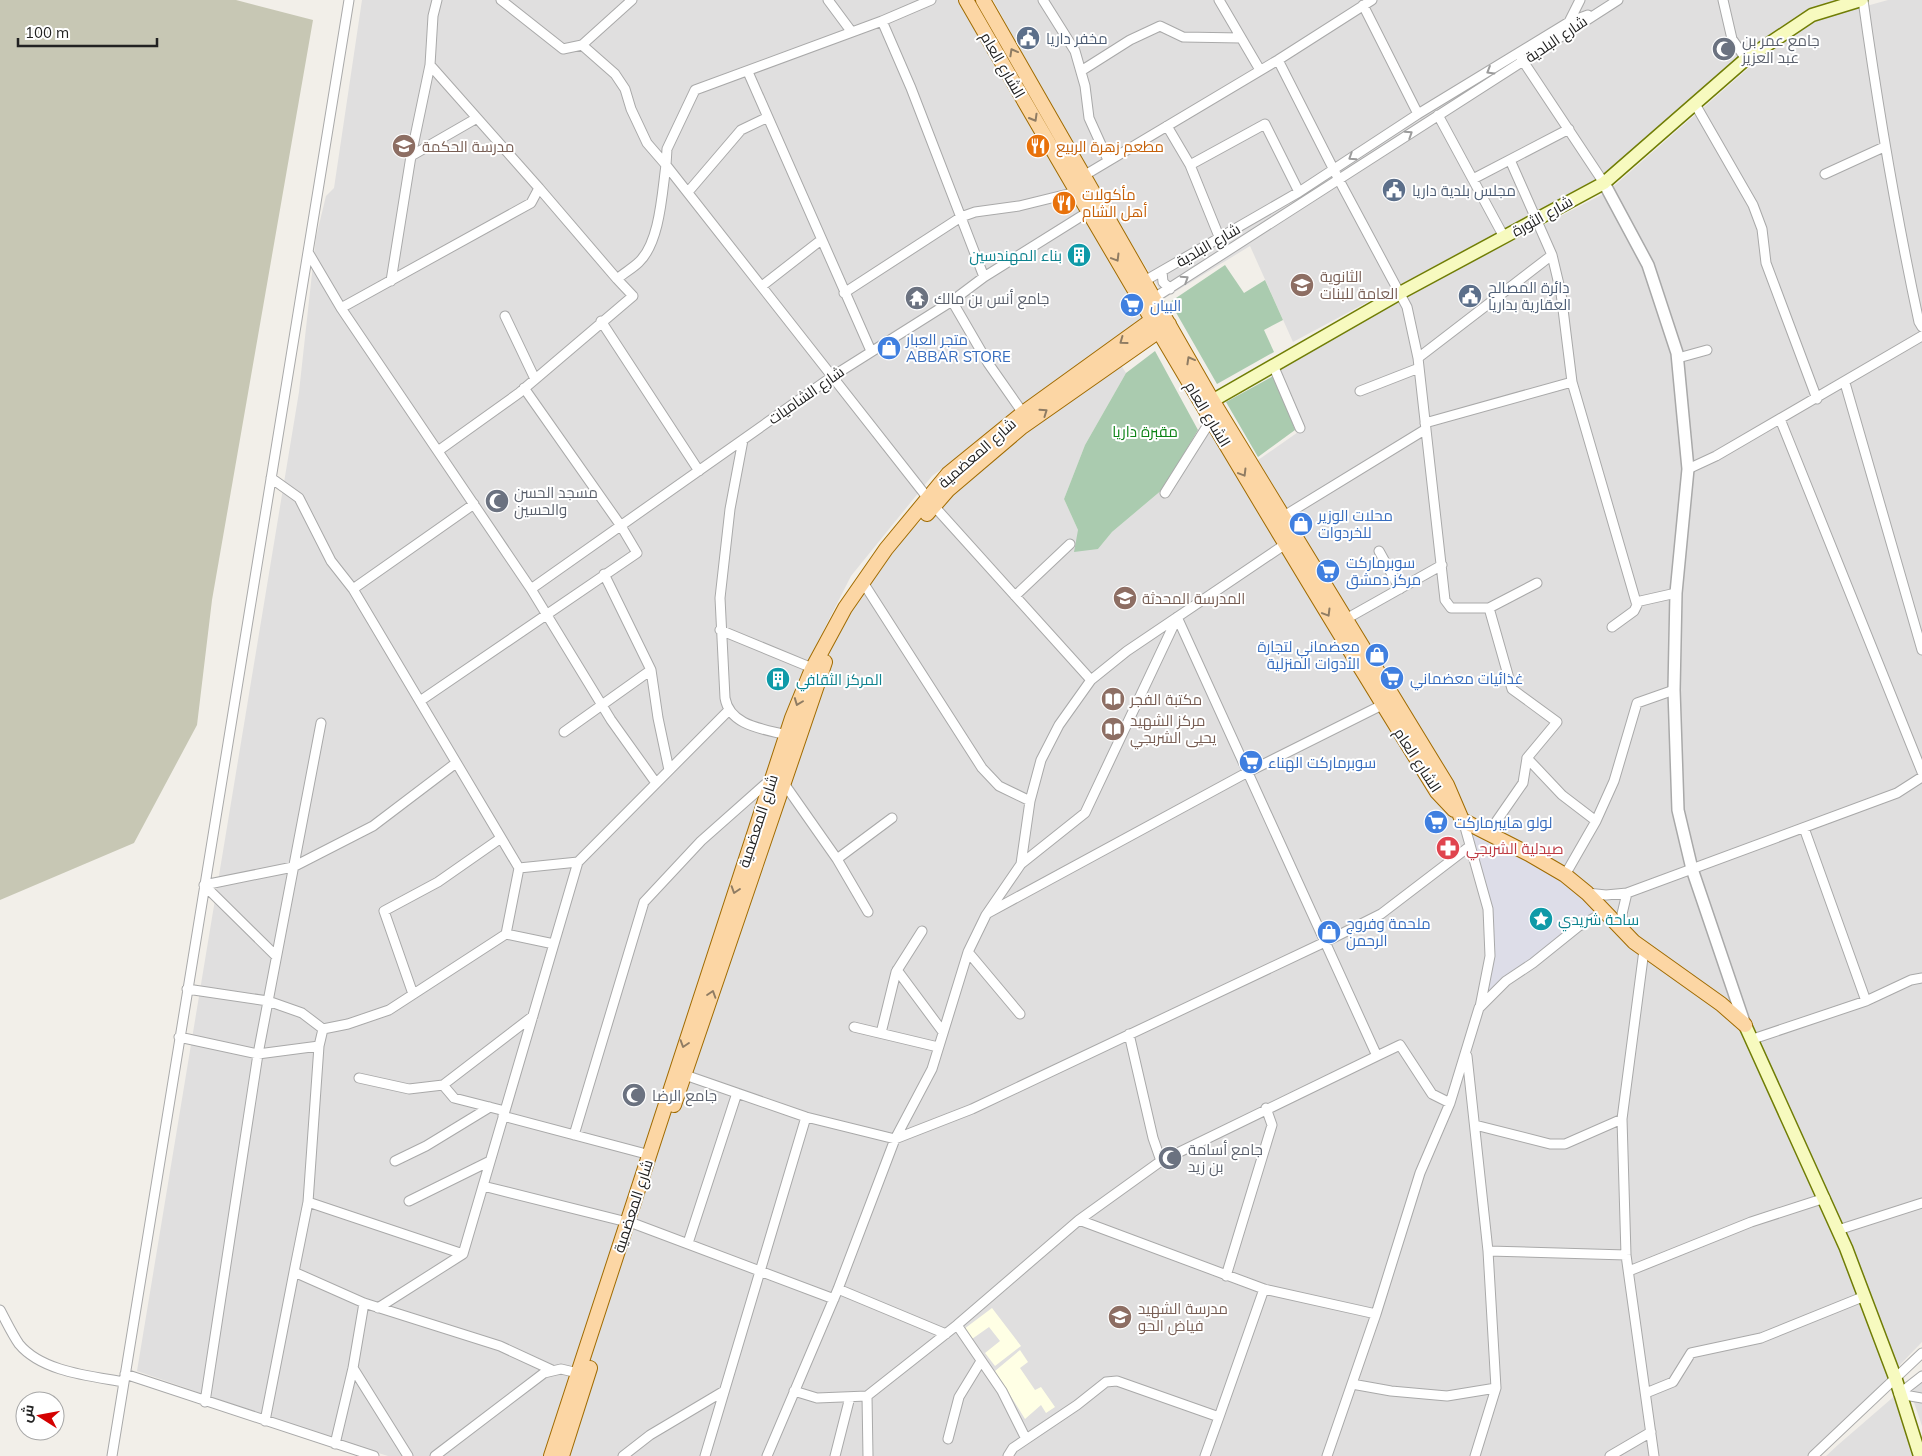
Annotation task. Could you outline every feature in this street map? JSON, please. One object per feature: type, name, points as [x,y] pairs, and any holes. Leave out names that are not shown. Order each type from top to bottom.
[{"type":"main road","name":"الشارع العام","points":[[966,0],[1139,284],[1207,403],[1290,541],[1389,702],[1437,792],[1462,820]]},
{"type":"main road","name":"الشارع العام","points":[[983,0],[1077,184],[1088,212],[1139,284]]},
{"type":"main road","name":"شارع الثورة","points":[[1207,403],[1400,293],[1604,183],[1746,59],[1812,15],[1862,0]]},
{"type":"main road","name":"شارع المعضمية","points":[[816,670],[848,610],[931,502],[948,474],[1023,413],[1161,322]]},
{"type":"main road","name":"شارع المعضمية","points":[[551,1456],[656,1149],[792,737],[816,670],[845,608],[860,585],[931,502],[1022,428],[1161,322]]},
{"type":"main road","name":"الشارع العام","points":[[1207,403],[1211,420],[1278,519]]},
{"type":"main road","points":[[1290,541],[1346,619],[1389,702]]},
{"type":"main road","points":[[1462,820],[1488,832],[1565,875],[1587,893],[1624,933],[1644,950],[1721,1004],[1745,1025],[1825,1198],[1865,1296],[1896,1380],[1920,1456]]},
{"type":"main road","name":"شارع المعضمية","points":[[562,1456],[650,1156],[680,1074]]},
{"type":"street","points":[[112,1456],[349,0]]},
{"type":"street","points":[[391,281],[411,156],[430,65],[433,16],[437,0]]},
{"type":"street","points":[[501,0],[563,49],[582,45],[632,0]]},
{"type":"street","points":[[828,0],[851,31]]},
{"type":"street","points":[[617,279],[640,262],[652,243],[666,165],[667,149],[696,90],[882,21],[931,0]]},
{"type":"street","points":[[1043,0],[1075,51],[1081,71],[1089,118],[1108,160]]},
{"type":"street","points":[[1220,0],[1260,70]]},
{"type":"street","points":[[844,293],[961,217],[975,212],[1019,206],[1077,184],[1108,160],[1278,60],[1372,0]]},
{"type":"street","points":[[1569,22],[1580,0]]},
{"type":"street","points":[[1593,14],[1618,0]]},
{"type":"street","points":[[1723,0],[1732,39],[1746,59]]},
{"type":"street","points":[[1862,0],[1884,148],[1908,271],[1919,322],[1922,327]]},
{"type":"street","points":[[1363,5],[1418,114]]},
{"type":"street","name":"شارع البلدية","points":[[1149,302],[1438,115],[1569,22],[1593,14]]},
{"type":"street","name":"شارع البلدية","points":[[1139,284],[1299,192],[1418,114],[1520,58],[1593,14]]},
{"type":"street","points":[[882,21],[911,88],[984,277]]},
{"type":"street","points":[[1081,71],[1130,40],[1160,26],[1183,37],[1241,38]]},
{"type":"street","points":[[582,45],[615,74],[625,89],[631,109],[647,142],[931,502],[1092,680]]},
{"type":"street","points":[[1520,58],[1604,183],[1648,265],[1678,358],[1688,469],[1676,592],[1674,690],[1678,810],[1692,869],[1745,1025]]},
{"type":"street","points":[[1278,60],[1333,169],[1407,307],[1418,358],[1445,600],[1451,608],[1489,608],[1537,583]]},
{"type":"street","points":[[430,65],[633,296],[601,321],[524,388],[438,451]]},
{"type":"street","points":[[748,72],[766,118],[871,351]]},
{"type":"street","points":[[1695,104],[1753,205],[1762,229],[1766,263],[1817,399]]},
{"type":"street","points":[[1438,115],[1504,237]]},
{"type":"street","points":[[411,156],[477,118]]},
{"type":"street","points":[[688,192],[741,130],[766,118]]},
{"type":"street","points":[[1190,166],[1265,124],[1299,192]]},
{"type":"street","points":[[1167,126],[1190,166],[1220,239]]},
{"type":"street","points":[[1473,179],[1569,129]]},
{"type":"street","points":[[1825,174],[1884,148]]},
{"type":"street","points":[[1510,160],[1552,255],[1561,293],[1572,382],[1636,602],[1638,601]]},
{"type":"street","points":[[342,308],[531,203],[539,188]]},
{"type":"street","name":"شارع الشاميات","points":[[531,589],[833,376],[952,301],[984,277],[1088,212]]},
{"type":"street","points":[[762,286],[821,240]]},
{"type":"street","points":[[308,252],[342,308],[531,589],[602,705],[656,783]]},
{"type":"street","points":[[1418,358],[1552,255]]},
{"type":"street","points":[[1162,272],[1163,282],[1170,289]]},
{"type":"street","points":[[952,301],[988,363],[1023,413]]},
{"type":"street","points":[[504,316],[535,379]]},
{"type":"street","points":[[601,321],[699,471]]},
{"type":"street","points":[[1688,469],[1716,456],[1817,399],[1922,336]]},
{"type":"street","points":[[1678,358],[1707,350]]},
{"type":"street","points":[[1273,365],[1300,428]]},
{"type":"street","points":[[1360,391],[1419,368]]},
{"type":"street","points":[[1278,519],[1425,426],[1572,382]]},
{"type":"street","points":[[1844,383],[1922,650]]},
{"type":"street","points":[[420,701],[546,613],[637,553],[621,526],[524,388]]},
{"type":"street","points":[[1780,419],[1922,772]]},
{"type":"street","points":[[1165,493],[1211,420]]},
{"type":"street","points":[[743,440],[730,509],[723,566],[720,630],[725,698],[728,710],[740,721],[792,737]]},
{"type":"street","points":[[271,478],[299,498],[331,561],[353,590],[519,868],[506,934]]},
{"type":"street","points":[[353,590],[474,504]]},
{"type":"street","points":[[1021,864],[1030,801],[1041,760],[1059,725],[1092,680],[1127,652],[1290,541]]},
{"type":"street","points":[[1015,596],[1070,544]]},
{"type":"street","points":[[1379,551],[1400,589]]},
{"type":"street","points":[[1346,619],[1442,565]]},
{"type":"street","points":[[604,574],[651,670],[658,718],[669,770]]},
{"type":"street","points":[[866,587],[982,768],[999,786],[1030,801]]},
{"type":"street","points":[[1638,601],[1676,592]]},
{"type":"street","points":[[1612,628],[1634,611],[1638,601]]},
{"type":"street","points":[[1488,832],[1523,783],[1527,758],[1557,722],[1512,689],[1489,608]]},
{"type":"street","points":[[1177,617],[1326,942],[1376,1056]]},
{"type":"street","points":[[767,1456],[834,1299],[895,1139],[932,1068],[968,952],[986,915],[1021,864],[1085,813],[1177,617]]},
{"type":"street","points":[[720,630],[816,670]]},
{"type":"street","points":[[564,732],[651,670]]},
{"type":"street","points":[[1565,875],[1596,821],[1614,781],[1637,702],[1674,690]]},
{"type":"street","points":[[986,915],[1248,772],[1389,702]]},
{"type":"street","points":[[378,1308],[463,1254],[578,862],[728,710]]},
{"type":"street","points":[[206,1402],[258,1054],[320,723]]},
{"type":"street","points":[[1527,758],[1562,795],[1596,821]]},
{"type":"street","points":[[204,885],[292,867],[374,826],[456,763]]},
{"type":"street","points":[[1587,893],[1606,895],[1627,893],[1897,793],[1922,777]]},
{"type":"street","points":[[574,1135],[644,902],[701,840],[778,779],[837,859],[868,912]]},
{"type":"street","points":[[837,859],[892,818]]},
{"type":"street","points":[[1327,1456],[1376,1314],[1420,1173],[1450,1103],[1479,1008],[1490,956],[1488,909],[1462,820]]},
{"type":"street","points":[[1804,828],[1866,1001]]},
{"type":"street","points":[[413,994],[384,911],[438,882],[501,838]]},
{"type":"street","points":[[680,1074],[806,1117],[895,1139],[972,1109],[1326,942],[1380,914],[1470,846]]},
{"type":"street","points":[[519,868],[578,862]]},
{"type":"street","points":[[204,885],[276,956]]},
{"type":"street","points":[[1624,933],[1622,914],[1627,893]]},
{"type":"street","points":[[1479,1008],[1506,981],[1533,963],[1579,926],[1606,912]]},
{"type":"street","points":[[881,1034],[897,970],[922,932]]},
{"type":"street","points":[[187,989],[268,1001],[302,1013],[324,1029],[348,1024],[389,1010],[506,934],[554,944]]},
{"type":"street","points":[[1644,950],[1622,1119],[1626,1255],[1654,1456]]},
{"type":"street","points":[[968,952],[1020,1014]]},
{"type":"street","points":[[897,970],[943,1032]]},
{"type":"street","points":[[1753,1039],[1866,1001],[1911,980],[1922,978]]},
{"type":"street","points":[[359,1078],[409,1089],[443,1085],[533,1016]]},
{"type":"street","points":[[854,1027],[938,1047]]},
{"type":"street","points":[[265,1421],[308,1202],[319,1046],[324,1029]]},
{"type":"street","points":[[1129,1034],[1161,1161]]},
{"type":"street","points":[[179,1036],[258,1054],[319,1046]]},
{"type":"street","points":[[794,1392],[817,1398],[867,1396],[957,1325],[1079,1220],[1161,1161],[1266,1108],[1400,1045],[1432,1094],[1450,1103]]},
{"type":"street","points":[[1467,1051],[1488,1252],[1496,1388],[1475,1456]]},
{"type":"street","points":[[443,1085],[454,1098],[490,1107],[504,1114],[650,1156]]},
{"type":"street","points":[[688,1243],[737,1093]]},
{"type":"street","points":[[396,1161],[426,1146],[490,1107]]},
{"type":"street","points":[[1226,1276],[1272,1125],[1266,1108]]},
{"type":"street","points":[[705,1456],[806,1117]]},
{"type":"street","points":[[1475,1125],[1550,1144],[1566,1144],[1622,1119]]},
{"type":"street","points":[[409,1201],[490,1161]]},
{"type":"street","points":[[482,1186],[631,1223],[834,1299]]},
{"type":"street","points":[[1628,1271],[1751,1222],[1825,1198]]},
{"type":"street","points":[[308,1202],[463,1254]]},
{"type":"street","points":[[1838,1230],[1922,1203]]},
{"type":"street","points":[[1079,1220],[1264,1289],[1376,1314]]},
{"type":"street","points":[[1488,1252],[1626,1255]]},
{"type":"street","points":[[294,1272],[364,1303],[500,1346],[552,1370],[570,1370],[578,1373]]},
{"type":"street","points":[[838,1289],[946,1334]]},
{"type":"street","points":[[1205,1456],[1264,1289]]},
{"type":"street","points":[[1646,1393],[1673,1382],[1690,1353],[1761,1338],[1865,1296]]},
{"type":"street","points":[[335,1444],[353,1368],[364,1303]]},
{"type":"street","points":[[0,1310],[20,1345],[36,1357],[62,1371],[125,1378],[374,1456]]},
{"type":"street","points":[[957,1325],[1002,1391],[1026,1439]]},
{"type":"street","points":[[1813,1456],[1896,1380],[1922,1353]]},
{"type":"street","points":[[948,1439],[959,1397],[981,1361]]},
{"type":"street","points":[[353,1368],[408,1456]]},
{"type":"street","points":[[435,1456],[536,1378],[552,1370]]},
{"type":"street","points":[[1899,1394],[1922,1376]]},
{"type":"street","points":[[1008,1456],[1010,1449],[1077,1406],[1106,1382],[1117,1381],[1219,1417]]},
{"type":"street","points":[[1352,1384],[1391,1391],[1447,1396],[1496,1388]]},
{"type":"street","points":[[623,1456],[650,1435],[724,1391]]},
{"type":"street","points":[[1899,1394],[1922,1398]]},
{"type":"street","points":[[867,1396],[868,1456]]},
{"type":"street","points":[[835,1456],[850,1397]]},
{"type":"street","points":[[1610,1456],[1651,1432]]},
{"type":"shaded area","points":[[0,0],[236,0],[313,20],[212,600],[197,725],[134,843],[0,900]]},
{"type":"shaded area","points":[[362,0],[960,0],[1148,319],[932,476],[851,576],[811,655],[766,776],[715,931],[686,1028],[544,1456],[388,1456],[333,1439],[137,1371],[299,392],[316,237],[326,196],[334,188]]},
{"type":"shaded area","points":[[993,0],[1840,0],[1741,58],[1599,178],[1293,342],[1250,246],[1165,298],[1093,182]]},
{"type":"shaded area","points":[[1888,0],[1922,0],[1922,1342],[1812,1456],[558,1456],[661,1128],[800,726],[835,639],[867,584],[900,540],[946,498],[982,458],[1121,365],[1126,373],[1085,445],[1064,499],[1078,530],[1098,549],[1112,532],[1163,489],[1206,422],[1238,474],[1301,430],[1277,368],[1393,303],[1607,192],[1760,58],[1808,25],[1827,17]]},
{"type":"shaded area","name":"ساحة شريدي","points":[[1462,820],[1529,854],[1606,912],[1579,926],[1479,1008],[1490,956],[1488,909]]},
{"type":"shaded area","points":[[992,1308],[1021,1346],[995,1366],[985,1353],[1000,1341],[989,1327],[972,1339],[964,1329]]},
{"type":"shaded area","points":[[1020,1350],[1028,1362],[1020,1368],[1035,1390],[1041,1387],[1055,1407],[1046,1413],[1041,1405],[1025,1419],[995,1371]]},
{"type":"shaded area","points":[[1922,1370],[1922,1426],[1907,1382]]},
{"type":"shaded area","points":[[1898,1393],[1917,1456],[1826,1456],[1839,1444]]},
{"type":"green space","points":[[1225,265],[1244,293],[1265,280],[1283,320],[1264,330],[1274,352],[1217,384],[1170,302]]},
{"type":"green space","name":"مقبرة داريا","points":[[1155,351],[1198,430],[1163,489],[1112,532],[1098,549],[1074,552],[1078,530],[1064,499],[1085,445],[1126,373]]},
{"type":"green space","points":[[1275,375],[1295,430],[1258,457],[1226,402]]},
{"type":"place","name":"مخفر داريا","points":[[1028,38]]},
{"type":"place","name":"جامع عمر بن عبد العزيز","points":[[1724,49]]},
{"type":"place","name":"مدرسة الحكمة","points":[[404,146]]},
{"type":"place","name":"مطعم زهرة الربيع","points":[[1038,146]]},
{"type":"place","name":"مجلس بلدية داريا","points":[[1394,190]]},
{"type":"place","name":"مأكولات أهل الشام","points":[[1064,203]]},
{"type":"place","name":"بناء المهندسين","points":[[1079,255]]},
{"type":"place","name":"الثانوية العامة للبنات","points":[[1302,285]]},
{"type":"place","name":"دائرة المصالح العقارية بداريا","points":[[1470,296]]},
{"type":"place","name":"جامع أنس بن مالك","points":[[917,298]]},
{"type":"place","name":"البيان","points":[[1132,305]]},
{"type":"place","name":"متجر العبار ABBAR STORE","points":[[889,348]]},
{"type":"place","name":"مسجد الحسن والحسين","points":[[497,501]]},
{"type":"place","name":"محلات الوزير للخردوات","points":[[1301,524]]},
{"type":"place","name":"سوبرماركت مركز دمشق","points":[[1328,571]]},
{"type":"place","name":"المدرسة المحدثة","points":[[1125,598]]},
{"type":"place","name":"معضماني لتجارة الأدوات المنزلية","points":[[1377,655]]},
{"type":"place","name":"غذائيات معضماني","points":[[1392,678]]},
{"type":"place","name":"المركز الثقافي","points":[[778,679]]},
{"type":"place","name":"مكتبة الفجر","points":[[1113,699]]},
{"type":"place","name":"مركز الشهيد يحيى الشربجي","points":[[1113,729]]},
{"type":"place","name":"سوبرماركت الهناء","points":[[1251,762]]},
{"type":"place","name":"لولو هايبرماركت","points":[[1436,822]]},
{"type":"place","name":"صيدلية الشربجي","points":[[1448,848]]},
{"type":"place","name":"ساحة شريدي","points":[[1541,919]]},
{"type":"place","name":"ملحمة وفروج الرحمن","points":[[1329,932]]},
{"type":"place","name":"جامع الرضا","points":[[634,1095]]},
{"type":"place","name":"جامع أسامة بن زيد","points":[[1170,1158]]},
{"type":"place","name":"مدرسة الشهيد فياض الحو","points":[[1120,1317]]}]
